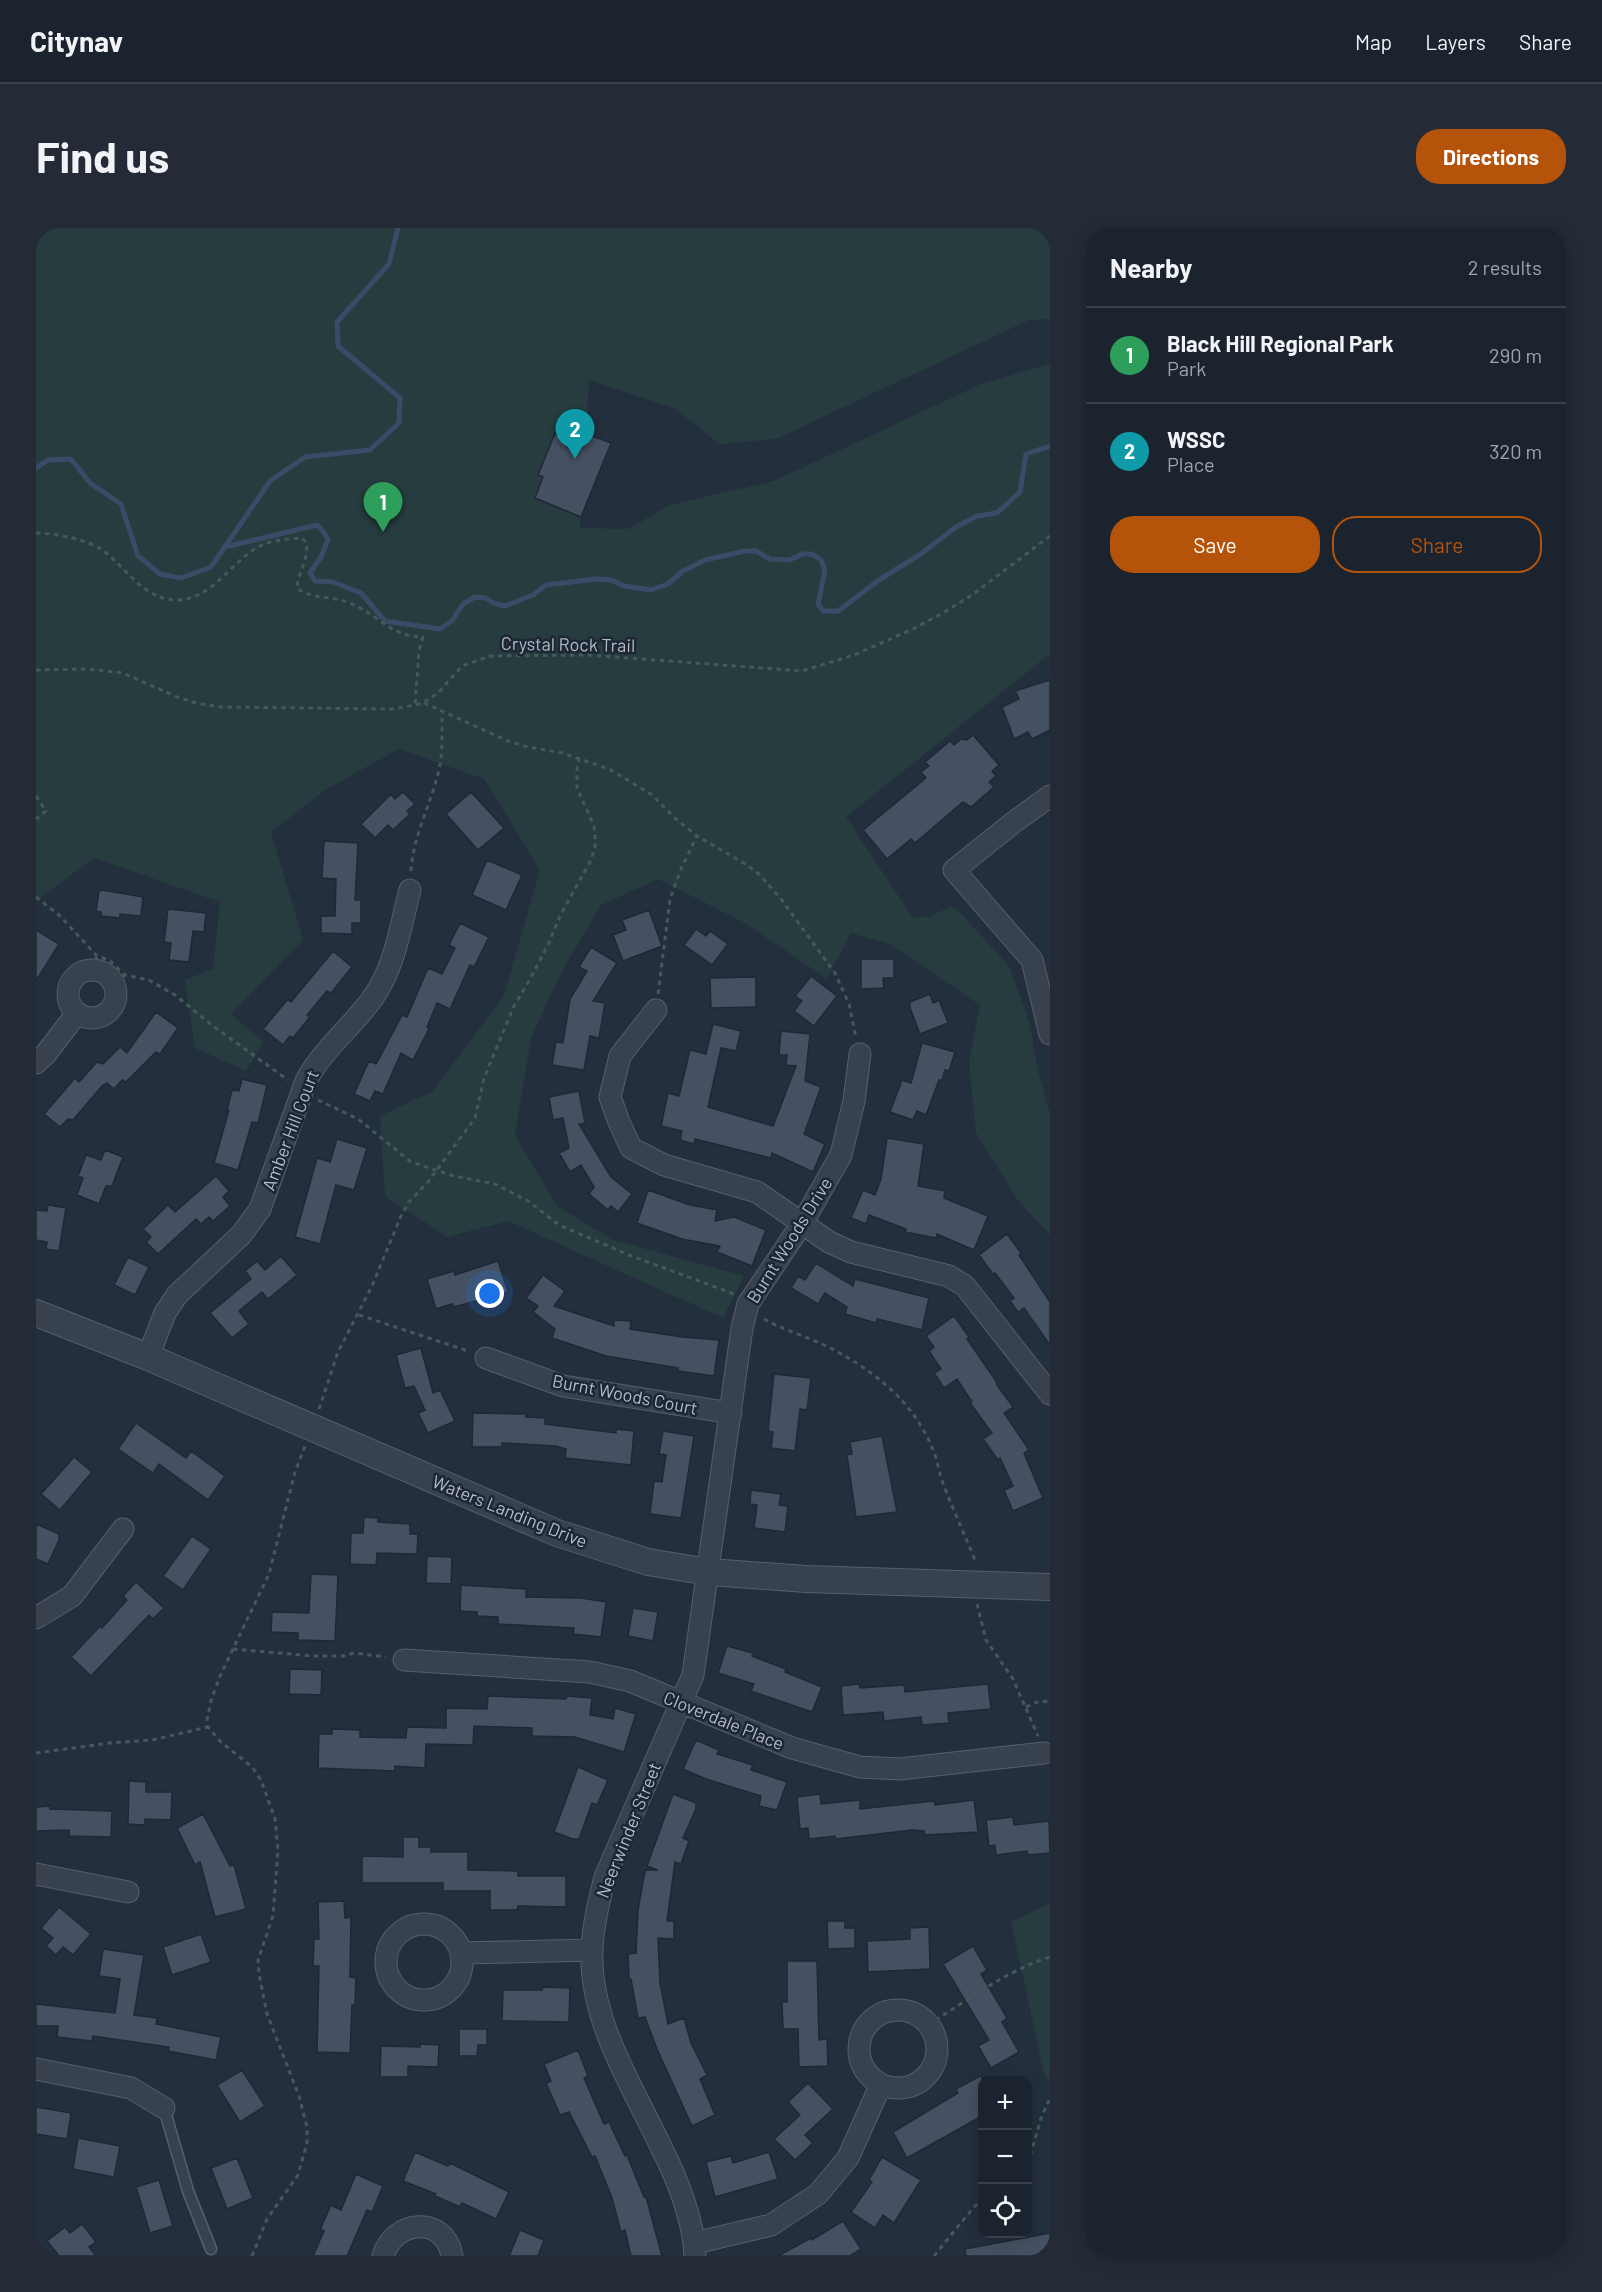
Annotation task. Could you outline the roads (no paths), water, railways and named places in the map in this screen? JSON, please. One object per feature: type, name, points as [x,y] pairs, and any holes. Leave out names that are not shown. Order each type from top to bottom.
[{"type":"street","points":[[1050,796],[954,870],[1032,960],[1050,1034]]},
{"type":"street","name":"Amber Hill Court","points":[[148,1357],[165,1313],[177,1295],[241,1235],[260,1209],[306,1081],[327,1049],[372,1000],[388,974],[410,890]]},
{"type":"street","points":[[95,963],[105,974],[119,979],[116,999],[108,1013],[92,1018],[77,1013],[69,1000],[69,986],[79,974],[95,963]]},
{"type":"street","points":[[656,1010],[620,1056],[610,1097],[631,1148],[664,1165],[757,1192],[829,1242],[852,1252],[949,1276],[965,1286],[1050,1394]]},
{"type":"street","points":[[36,1063],[45,1055],[77,1013]]},
{"type":"street","name":"Burnt Woods Drive","points":[[709,1572],[742,1328],[748,1304],[803,1222],[841,1155],[854,1101],[860,1054]]},
{"type":"street","name":"Waters Landing Drive","points":[[36,1313],[148,1357],[557,1533],[648,1562],[709,1572],[806,1580],[1050,1587]]},
{"type":"street","name":"Burnt Woods Court","points":[[486,1358],[563,1386],[731,1413]]},
{"type":"street","points":[[36,1618],[72,1596],[123,1529]]},
{"type":"street","name":"Neerwinder Street","points":[[695,2249],[675,2176],[605,2031],[595,1994],[591,1950],[597,1908],[605,1877],[693,1675],[709,1572]]},
{"type":"street","name":"Cloverdale Place","points":[[404,1660],[590,1672],[630,1681],[792,1748],[860,1767],[900,1769],[1044,1752]]},
{"type":"street","points":[[36,1874],[128,1892]]},
{"type":"street","points":[[461,1953],[591,1950]]},
{"type":"street","points":[[887,2011],[911,2012],[922,2018],[935,2039],[937,2051],[934,2064],[927,2074],[906,2087],[893,2088],[881,2084],[871,2078],[864,2068],[859,2046],[861,2034],[876,2016],[887,2011]]},
{"type":"street","points":[[36,2069],[131,2088],[164,2108]]},
{"type":"street","points":[[695,2249],[771,2225],[818,2194],[848,2158],[881,2084]]},
{"type":"street","points":[[383,2256],[387,2244],[394,2236],[403,2229],[414,2226],[426,2227],[445,2239],[452,2256]]},
{"type":"lane","points":[[164,2108],[188,2191],[211,2248]]},
{"type":"waterway","points":[[36,468],[48,460],[71,459],[90,483],[121,504],[138,556],[160,574],[181,578],[211,567],[270,481],[305,457],[370,450],[399,423],[400,398],[338,346],[337,322],[389,264],[398,228]]},
{"type":"waterway","points":[[225,547],[317,525],[328,540],[321,557],[310,573],[315,581],[333,582],[361,593],[385,621],[440,629],[452,621],[463,604],[475,597],[486,598],[493,603],[505,606],[533,595],[546,585],[596,579],[611,580],[624,586],[651,590],[668,584],[683,571],[705,560],[745,551],[756,551],[770,559],[789,560],[803,554],[812,554],[821,560],[825,570],[818,604],[823,611],[838,611],[956,527],[977,516],[997,513],[1020,492],[1026,454],[1050,446]]},
{"type":"place","name":"WSSC","points":[[575,459]]},
{"type":"place","name":"Black Hill Regional Park","points":[[383,532]]}]
